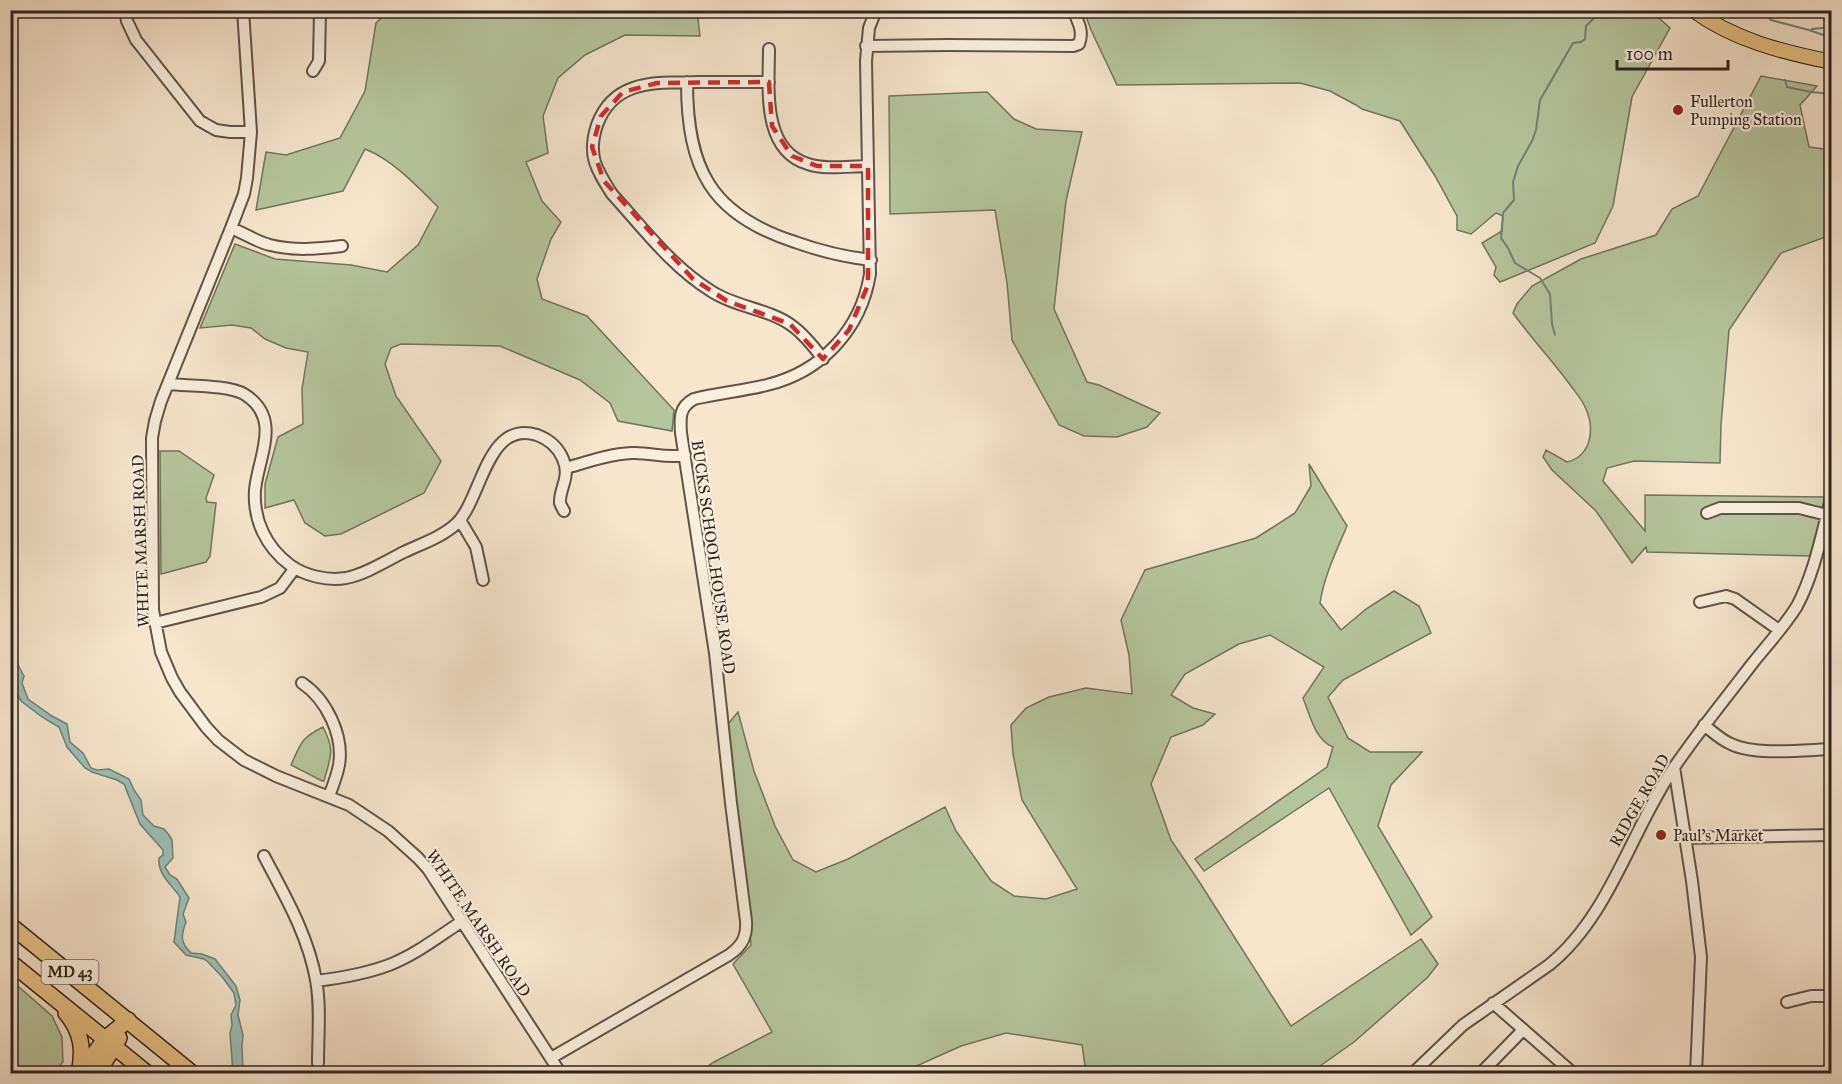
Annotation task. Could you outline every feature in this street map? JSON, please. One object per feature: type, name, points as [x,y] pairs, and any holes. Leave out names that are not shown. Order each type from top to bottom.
[{"type":"highway","name":"MD 43","points":[[10,925],[193,1074]]},
{"type":"highway","name":"MD 43","points":[[10,962],[148,1074]]},
{"type":"highway","points":[[46,991],[70,1017],[80,1035],[82,1049],[80,1074]]},
{"type":"highway","points":[[80,1074],[128,1020]]},
{"type":"highway","points":[[97,1074],[110,1042]]},
{"type":"main road","points":[[1693,10],[1719,27],[1752,42],[1832,62]]},
{"type":"street","points":[[125,10],[127,21],[136,40],[200,122],[216,130],[251,132]]},
{"type":"street","name":"WHITE MARSH ROAD","points":[[243,10],[251,132],[244,194],[168,384],[155,421],[152,438],[152,572],[155,623],[161,652],[172,678],[189,705],[218,740],[258,768],[329,796],[368,816],[418,858],[428,869],[551,1058]]},
{"type":"street","points":[[313,71],[319,61],[320,10]]},
{"type":"street","name":"BUCKS SCHOOLHOUSE ROAD","points":[[551,1058],[729,955],[742,945],[746,934],[715,652],[682,435],[681,413],[684,406],[691,401],[781,381],[804,371],[823,359],[843,338],[859,311],[868,285],[871,260],[866,46],[869,28],[876,10]]},
{"type":"street","points":[[866,46],[1072,46],[1079,44],[1082,35],[1073,10]]},
{"type":"street","points":[[769,49],[772,126],[779,141],[792,156],[808,164],[868,166]]},
{"type":"street","points":[[687,82],[687,102],[697,158],[711,186],[723,203],[745,221],[773,236],[848,258],[871,260]]},
{"type":"street","points":[[769,82],[645,84],[623,92],[605,108],[593,136],[591,147],[597,168],[612,194],[675,264],[727,301],[790,324],[809,341],[823,359]]},
{"type":"street","points":[[231,228],[268,245],[289,249],[342,246]]},
{"type":"street","points":[[168,384],[233,389],[245,394],[261,411],[266,434],[256,487],[256,511],[260,527],[277,554],[295,568],[322,578],[346,578],[364,572],[443,534],[460,520],[497,446],[520,434],[533,434],[549,440],[563,458],[566,468],[560,502],[564,511]]},
{"type":"street","points":[[566,468],[630,453],[685,456]]},
{"type":"street","name":"RIDGE ROAD","points":[[1412,1074],[1463,1025],[1549,965],[1581,933],[1602,901],[1645,817],[1674,767],[1797,606],[1805,591],[1832,495]]},
{"type":"street","points":[[1707,513],[1720,508],[1799,508],[1827,515]]},
{"type":"street","points":[[460,520],[476,547],[483,580]]},
{"type":"street","points":[[155,623],[261,597],[280,588],[295,568]]},
{"type":"street","points":[[1700,602],[1726,596],[1735,599],[1779,630]]},
{"type":"street","points":[[302,683],[322,700],[338,741],[339,766],[329,796]]},
{"type":"street","points":[[1704,725],[1724,740],[1744,748],[1793,751],[1832,750]]},
{"type":"street","points":[[1674,767],[1701,957],[1696,1074]]},
{"type":"street","points":[[1685,838],[1832,835]]},
{"type":"street","points":[[264,856],[305,938],[316,981],[319,1016],[318,1063]]},
{"type":"street","points":[[316,981],[349,976],[389,965],[412,954],[461,922]]},
{"type":"street","points":[[1787,1002],[1811,996],[1832,996]]},
{"type":"street","points":[[1493,1003],[1574,1074]]},
{"type":"street","points":[[1480,1074],[1523,1030]]},
{"type":"street","points":[[551,1058],[561,1074]]},
{"type":"highlighted area","points":[[769,82],[772,126],[792,156],[817,166],[868,166],[868,285],[849,330],[823,359],[790,324],[727,301],[693,279],[604,181],[592,147],[601,116],[623,92],[657,83]]},
{"type":"green space","points":[[389,11],[697,11],[700,36],[625,35],[585,55],[558,78],[543,116],[548,153],[526,162],[542,201],[561,222],[551,239],[537,279],[542,299],[587,316],[674,410],[672,431],[618,421],[610,403],[580,380],[500,346],[401,344],[391,348],[385,364],[396,396],[441,461],[424,493],[341,534],[325,536],[305,523],[294,500],[265,508],[265,484],[278,437],[303,424],[302,389],[308,352],[286,348],[265,339],[251,328],[232,325],[200,328],[235,244],[275,259],[351,265],[387,272],[418,245],[438,207],[395,167],[365,149],[343,191],[256,210],[266,152],[286,155],[340,138],[365,91],[376,23]]},
{"type":"green space","points":[[1084,11],[1651,11],[1670,28],[1632,97],[1613,206],[1595,243],[1500,282],[1494,275],[1496,267],[1482,243],[1502,231],[1503,216],[1496,213],[1471,234],[1457,230],[1457,216],[1400,121],[1362,109],[1330,91],[1300,83],[1117,85]]},
{"type":"green space","points":[[1761,76],[1817,86],[1800,105],[1809,147],[1831,150],[1831,235],[1781,253],[1729,330],[1720,463],[1634,461],[1607,468],[1603,481],[1645,531],[1645,495],[1827,497],[1810,556],[1647,552],[1646,547],[1632,563],[1596,511],[1552,470],[1543,457],[1546,450],[1567,462],[1581,454],[1589,441],[1589,417],[1585,406],[1564,376],[1513,313],[1517,304],[1532,286],[1581,259],[1656,235],[1672,209],[1698,196]]},
{"type":"green space","points":[[987,92],[1014,119],[1036,129],[1082,132],[1066,201],[1054,309],[1087,382],[1099,385],[1160,413],[1147,427],[1117,437],[1084,436],[1059,425],[1012,340],[1007,283],[995,210],[890,214],[889,96]]},
{"type":"green space","points":[[160,451],[179,451],[214,475],[206,498],[207,502],[216,503],[210,556],[206,562],[161,574]]},
{"type":"green space","points":[[1309,464],[1347,526],[1327,574],[1320,603],[1341,630],[1366,609],[1394,591],[1419,606],[1431,633],[1343,680],[1328,697],[1348,738],[1370,752],[1422,752],[1391,785],[1378,826],[1432,917],[1411,935],[1329,788],[1204,871],[1195,859],[1327,767],[1333,747],[1317,733],[1303,698],[1324,667],[1270,635],[1239,644],[1185,674],[1171,695],[1193,708],[1215,714],[1203,725],[1171,737],[1151,784],[1171,840],[1291,1026],[1421,939],[1438,964],[1428,977],[1354,1042],[1310,1073],[1086,1073],[1082,1045],[1006,1033],[961,1046],[901,1073],[697,1074],[714,1062],[772,1032],[733,964],[751,945],[728,724],[738,712],[754,771],[775,826],[793,860],[816,872],[848,859],[945,807],[956,831],[991,881],[1014,896],[1046,899],[1077,889],[1022,800],[1013,754],[1011,725],[1026,708],[1049,697],[1086,688],[1132,694],[1129,655],[1121,620],[1145,570],[1256,538],[1295,513],[1311,486]]},
{"type":"green space","points":[[323,727],[331,754],[324,781],[322,781],[291,765],[302,742],[310,734]]},
{"type":"green space","points":[[11,980],[52,1016],[62,1037],[63,1062],[53,1073],[11,1073]]},
{"type":"water","points":[[10,629],[18,665],[24,676],[22,683],[28,699],[67,724],[70,742],[83,753],[91,768],[109,769],[129,779],[141,800],[143,815],[154,826],[164,829],[172,840],[173,858],[165,867],[170,875],[177,879],[189,898],[183,914],[186,922],[182,935],[183,942],[191,953],[215,959],[236,986],[240,1000],[238,1015],[243,1035],[243,1073],[233,1073],[230,1033],[231,1015],[236,1005],[234,993],[208,962],[186,955],[174,942],[180,897],[160,869],[159,858],[163,855],[163,850],[140,824],[124,784],[85,768],[67,747],[59,727],[21,701],[16,691],[11,662]]},
{"type":"waterway","points":[[1555,335],[1550,294],[1540,278],[1515,263],[1501,238],[1503,213],[1514,200],[1513,182],[1518,166],[1536,130],[1540,100],[1573,43],[1585,39],[1586,26],[1595,17],[1595,10]]},
{"type":"waterway","points":[[1759,10],[1771,20],[1832,38]]},
{"type":"waterway","points":[[1812,29],[1832,27]]},
{"type":"waterway","points":[[1785,80],[1787,87],[1832,94]]},
{"type":"place","name":"Fullerton Pumping Station","points":[[1678,110]]},
{"type":"place","name":"Paul’s Market","points":[[1661,835]]}]
